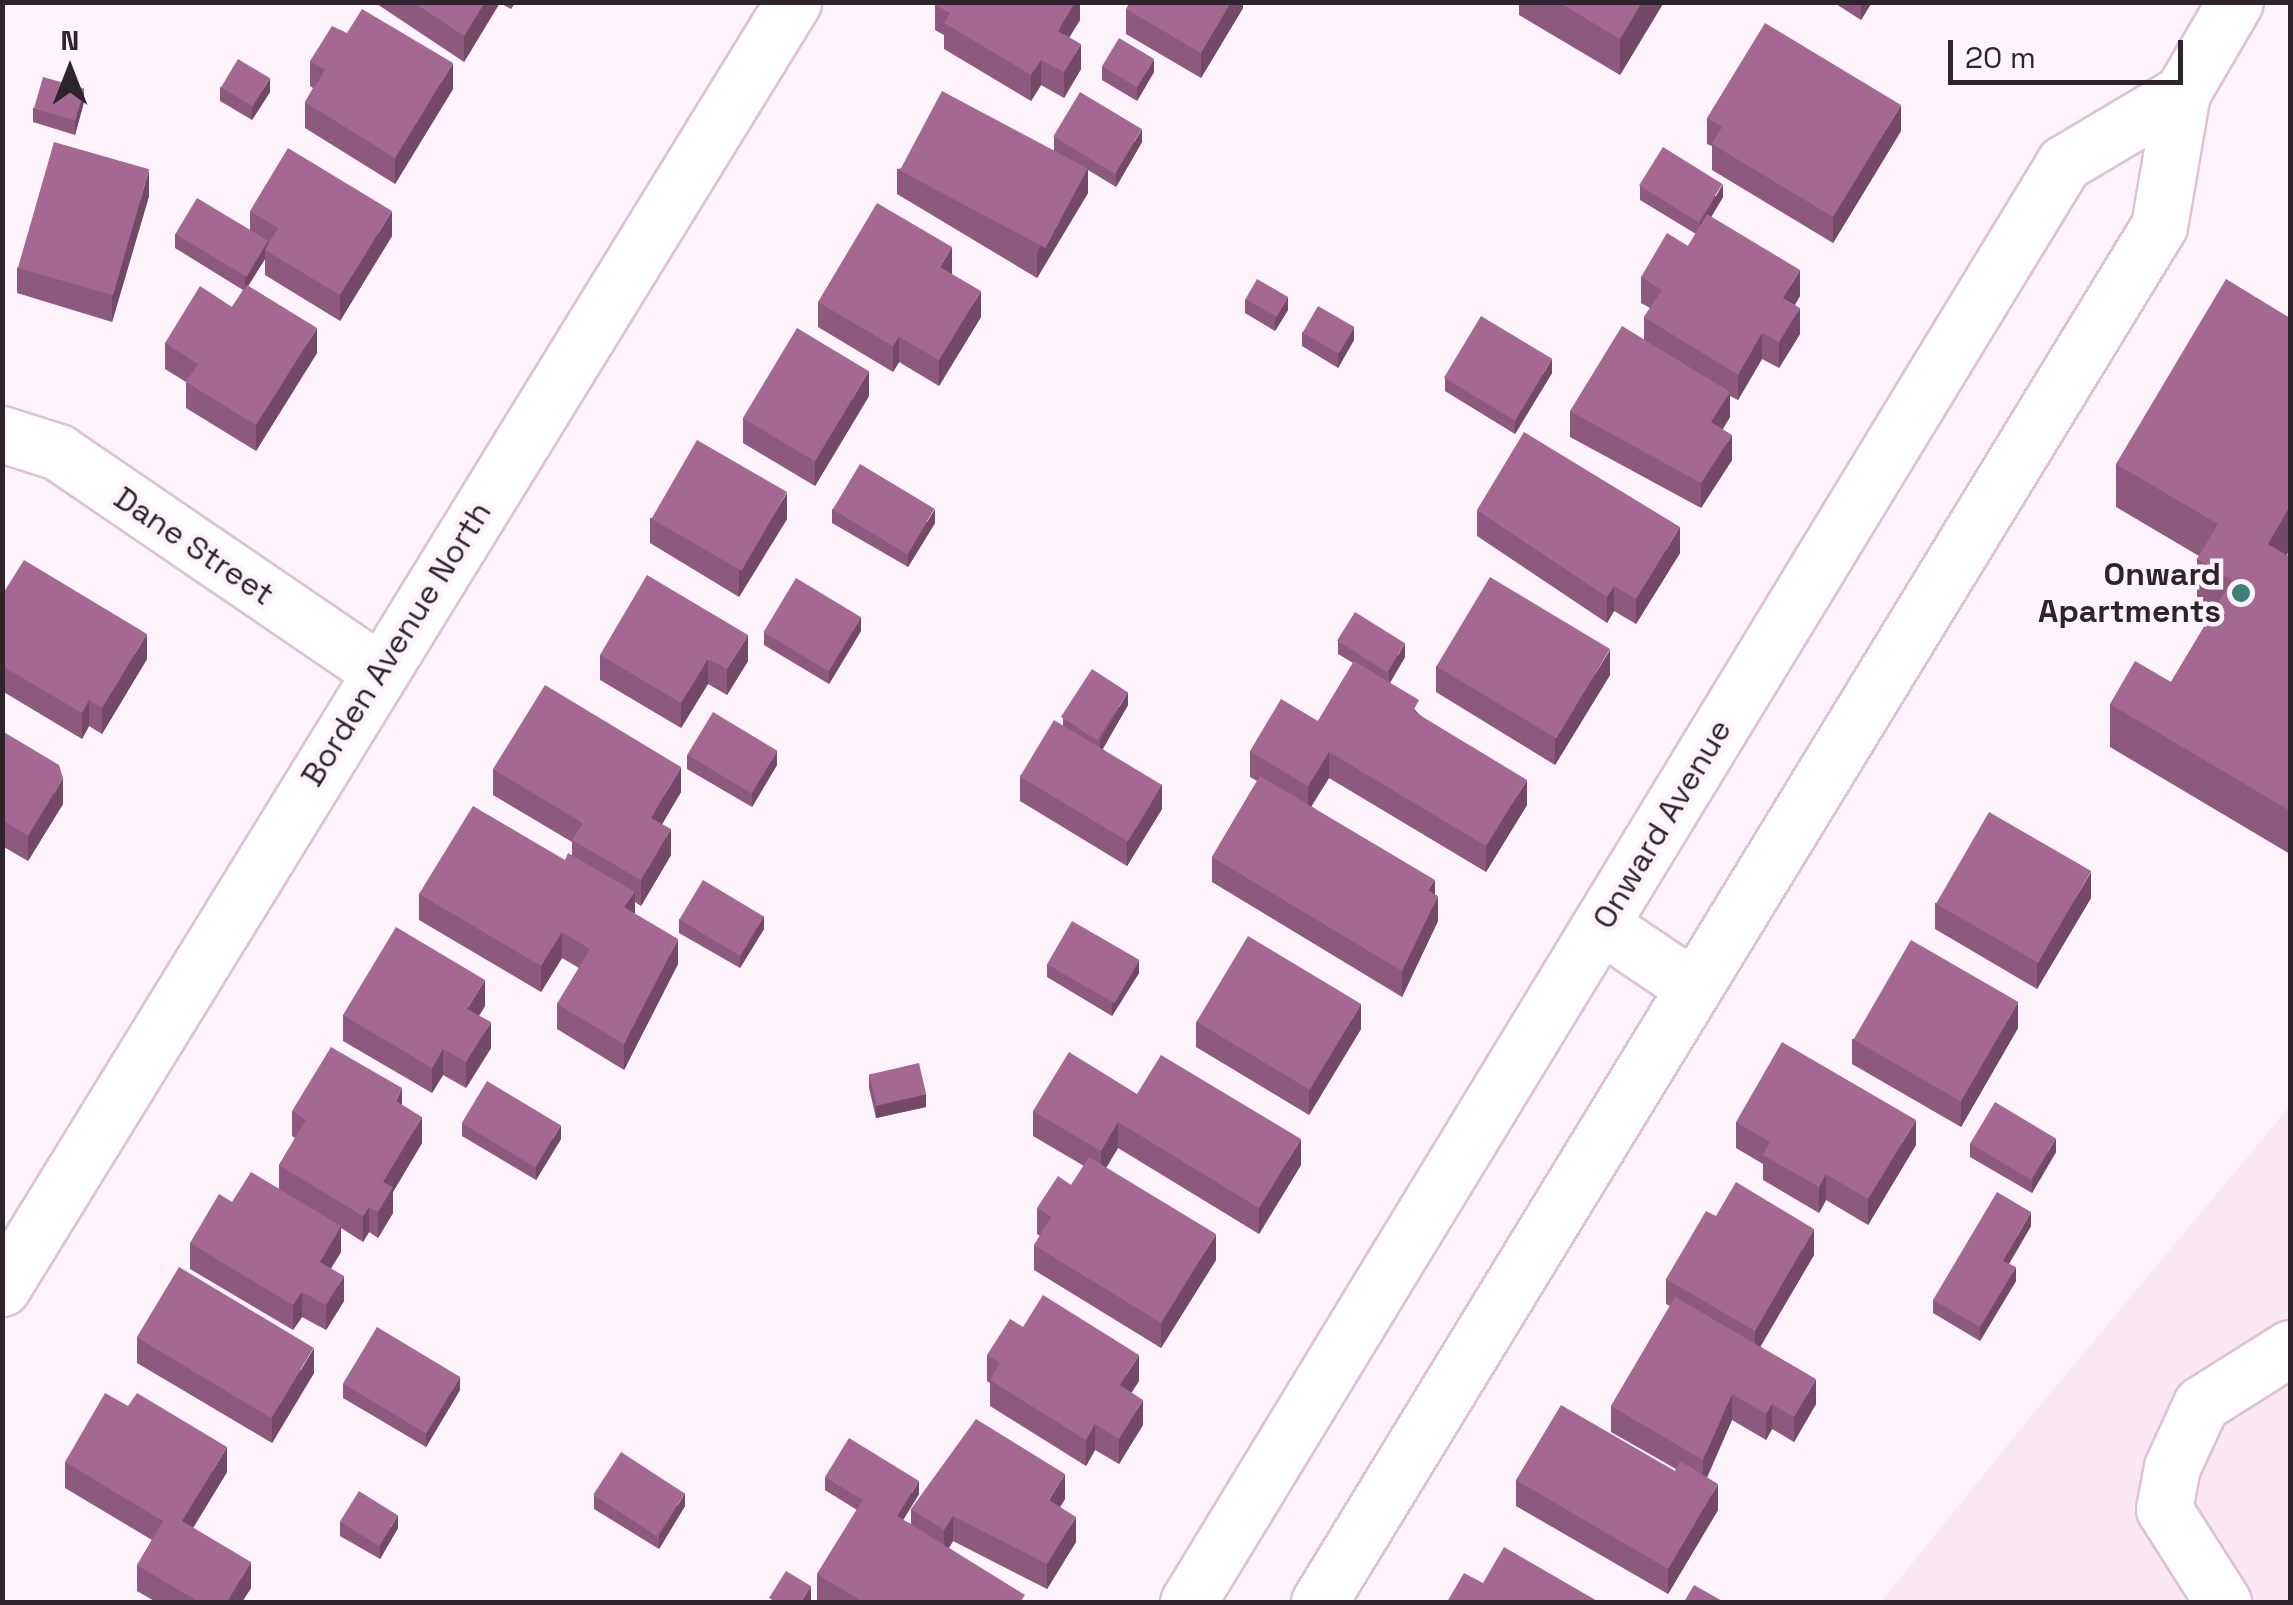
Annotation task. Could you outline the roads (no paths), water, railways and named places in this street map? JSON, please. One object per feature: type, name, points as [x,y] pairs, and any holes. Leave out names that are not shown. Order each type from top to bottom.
[{"type":"street","name":"Borden Avenue North","points":[[2,1288],[793,2]]},
{"type":"street","name":"Onward Avenue","points":[[1319,1602],[1690,985],[2159,226],[2182,93],[2234,2]]},
{"type":"street","name":"Onward Avenue","points":[[1188,1602],[2064,163],[2182,93]]},
{"type":"street","name":"Dane Street","points":[[2,434],[58,452],[378,671]]},
{"type":"street","points":[[1601,925],[1690,985]]},
{"type":"street","points":[[2223,1602],[2164,1508],[2172,1467],[2200,1404],[2290,1348]]},
{"type":"place","name":"Onward Apartments","points":[[2241,593]]}]
